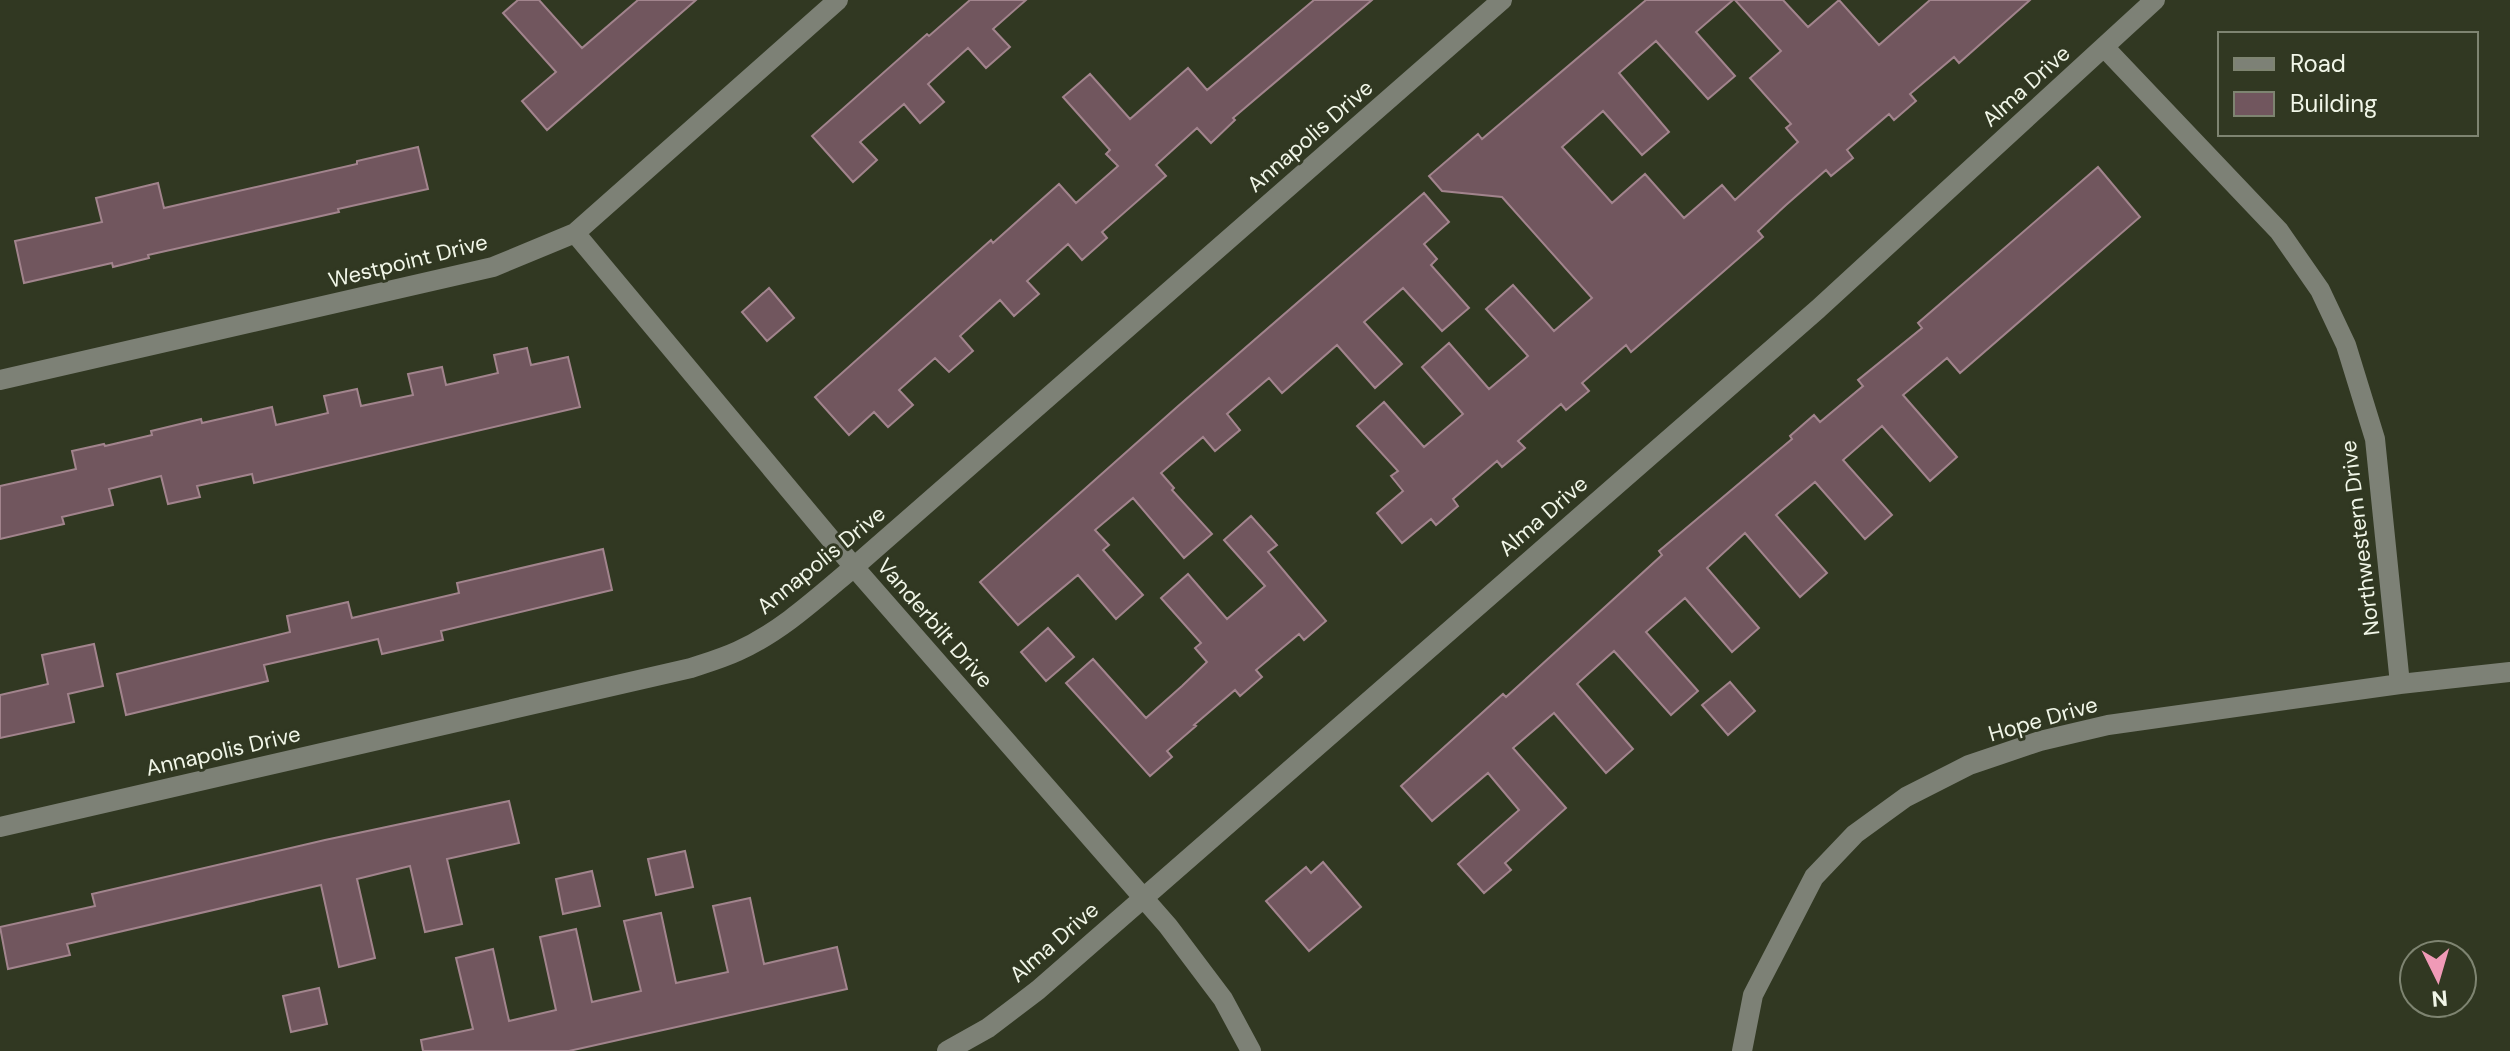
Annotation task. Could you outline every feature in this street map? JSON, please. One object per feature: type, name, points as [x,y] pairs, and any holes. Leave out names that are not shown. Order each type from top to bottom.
[{"type":"street","name":"Westpoint Drive","points":[[0,380],[493,267],[575,233],[838,0]]},
{"type":"street","name":"Annapolis Drive","points":[[0,827],[691,668],[737,652],[805,609],[1502,0]]},
{"type":"street","name":"Alma Drive","points":[[947,1051],[988,1028],[1038,990],[1818,309],[2155,0]]},
{"type":"street","name":"Northwestern Drive","points":[[2104,47],[2279,231],[2320,290],[2346,345],[2375,439],[2400,684]]},
{"type":"street","name":"Vanderbilt Drive","points":[[575,233],[854,567],[1168,926],[1223,999],[1251,1051]]},
{"type":"street","name":"Hope Drive","points":[[1742,1051],[1753,995],[1814,877],[1855,834],[1906,797],[1969,765],[2040,741],[2108,725],[2400,684],[2510,672]]},
{"type":"building","points":[[518,0],[539,0],[582,48],[638,0],[696,0],[547,130],[522,101],[556,72],[503,13]]},
{"type":"building","points":[[970,0],[1026,0],[993,29],[1010,47],[986,68],[968,48],[928,84],[944,102],[920,123],[904,104],[860,142],[877,160],[853,182],[812,136]]},
{"type":"building","points":[[1314,0],[1372,0],[1233,118],[1235,120],[1211,143],[1197,128],[1156,165],[1166,176],[1102,232],[1107,238],[1082,260],[1068,244],[1027,281],[1039,294],[1014,316],[1000,300],[960,336],[973,351],[949,372],[935,358],[899,390],[913,405],[888,427],[874,412],[849,435],[815,397],[991,240],[993,243],[1059,184],[1076,203],[1118,166],[1106,154],[1110,150],[1063,97],[1090,74],[1130,119],[1188,68],[1207,90]]},
{"type":"building","points":[[1646,0],[1733,0],[1696,32],[1735,76],[1708,99],[1656,41],[1619,73],[1669,132],[1642,155],[1603,111],[1562,147],[1612,203],[1645,174],[1684,218],[1722,185],[1735,200],[1798,142],[1786,128],[1791,124],[1750,78],[1781,51],[1735,0],[1783,0],[1808,27],[1839,0],[1879,45],[1930,0],[2030,0],[1959,63],[1954,57],[1910,94],[1916,101],[1894,120],[1889,114],[1847,150],[1853,158],[1831,176],[1826,170],[1758,231],[1763,237],[1631,352],[1626,345],[1582,383],[1589,391],[1566,410],[1561,404],[1518,441],[1525,448],[1502,467],[1497,461],[1453,499],[1458,506],[1436,525],[1431,519],[1402,543],[1377,513],[1403,491],[1391,476],[1398,471],[1357,426],[1384,402],[1424,447],[1463,414],[1422,367],[1449,343],[1489,389],[1528,356],[1486,309],[1513,285],[1554,331],[1592,298],[1502,197],[1442,191],[1429,176],[1478,134],[1482,139]]},
{"type":"building","points":[[418,147],[428,189],[148,255],[149,258],[113,267],[112,263],[24,283],[15,241],[102,222],[96,198],[158,183],[164,208]]},
{"type":"building","points":[[2098,167],[2140,217],[1960,373],[1947,358],[1903,395],[1957,457],[1930,481],[1882,426],[1843,460],[1892,515],[1865,539],[1815,482],[1776,515],[1827,573],[1800,597],[1745,533],[1707,568],[1759,628],[1732,652],[1685,598],[1646,632],[1698,691],[1671,715],[1614,651],[1577,684],[1633,749],[1606,773],[1554,713],[1513,748],[1566,808],[1505,863],[1511,870],[1484,893],[1458,864],[1519,810],[1488,773],[1432,821],[1401,786],[1503,694],[1506,697],[1662,555],[1659,551],[1792,439],[1790,436],[1814,415],[1820,422],[1863,386],[1858,380],[1922,328],[1918,323]]},
{"type":"building","points":[[1424,193],[1449,222],[1424,244],[1437,259],[1431,265],[1469,308],[1442,331],[1403,288],[1364,322],[1402,364],[1375,388],[1337,345],[1282,393],[1269,378],[1227,414],[1240,430],[1215,451],[1203,437],[1161,473],[1174,488],[1172,490],[1212,534],[1184,558],[1133,498],[1095,530],[1109,545],[1103,550],[1143,595],[1116,619],[1078,575],[1018,625],[980,582]]},
{"type":"building","points":[[769,288],[794,318],[767,341],[742,312]]},
{"type":"building","points":[[527,348],[531,365],[568,357],[580,407],[254,483],[252,474],[197,486],[200,497],[168,504],[161,476],[109,489],[113,505],[62,517],[64,524],[0,539],[0,486],[76,469],[72,451],[152,435],[151,431],[201,419],[202,423],[272,407],[276,425],[328,413],[324,396],[357,389],[361,406],[413,395],[408,374],[442,367],[446,385],[498,373],[494,355]]},
{"type":"building","points":[[1251,516],[1277,545],[1268,552],[1326,621],[1304,640],[1299,634],[1256,670],[1262,677],[1240,696],[1235,690],[1194,725],[1167,751],[1172,757],[1150,776],[1066,683],[1093,659],[1146,718],[1182,686],[1207,662],[1195,648],[1201,643],[1161,598],[1188,574],[1227,619],[1265,586],[1224,540]]},
{"type":"building","points":[[603,549],[612,590],[441,631],[443,640],[382,654],[378,639],[264,665],[268,681],[126,715],[117,674],[290,632],[287,616],[348,602],[352,618],[459,593],[457,583]]},
{"type":"building","points":[[1048,628],[1074,657],[1046,681],[1021,652]]},
{"type":"building","points":[[94,644],[103,686],[68,694],[74,722],[0,738],[0,695],[48,684],[42,655]]},
{"type":"building","points":[[1730,682],[1755,711],[1728,735],[1702,705]]},
{"type":"building","points":[[509,801],[519,843],[447,859],[462,924],[425,932],[410,866],[357,879],[375,958],[339,967],[321,885],[67,944],[70,955],[8,969],[0,927],[95,906],[92,894]]},
{"type":"building","points":[[685,851],[693,887],[656,895],[648,859]]},
{"type":"building","points":[[1323,862],[1361,907],[1309,951],[1266,901],[1306,867],[1311,873]]},
{"type":"building","points":[[592,871],[600,906],[563,914],[556,879]]},
{"type":"building","points":[[750,898],[764,964],[837,947],[847,989],[569,1051],[423,1051],[421,1040],[473,1029],[456,958],[493,949],[509,1021],[556,1010],[540,937],[576,929],[592,1002],[641,991],[624,921],[661,913],[676,983],[728,972],[713,906]]},
{"type":"building","points":[[319,988],[327,1024],[291,1032],[283,996]]}]
